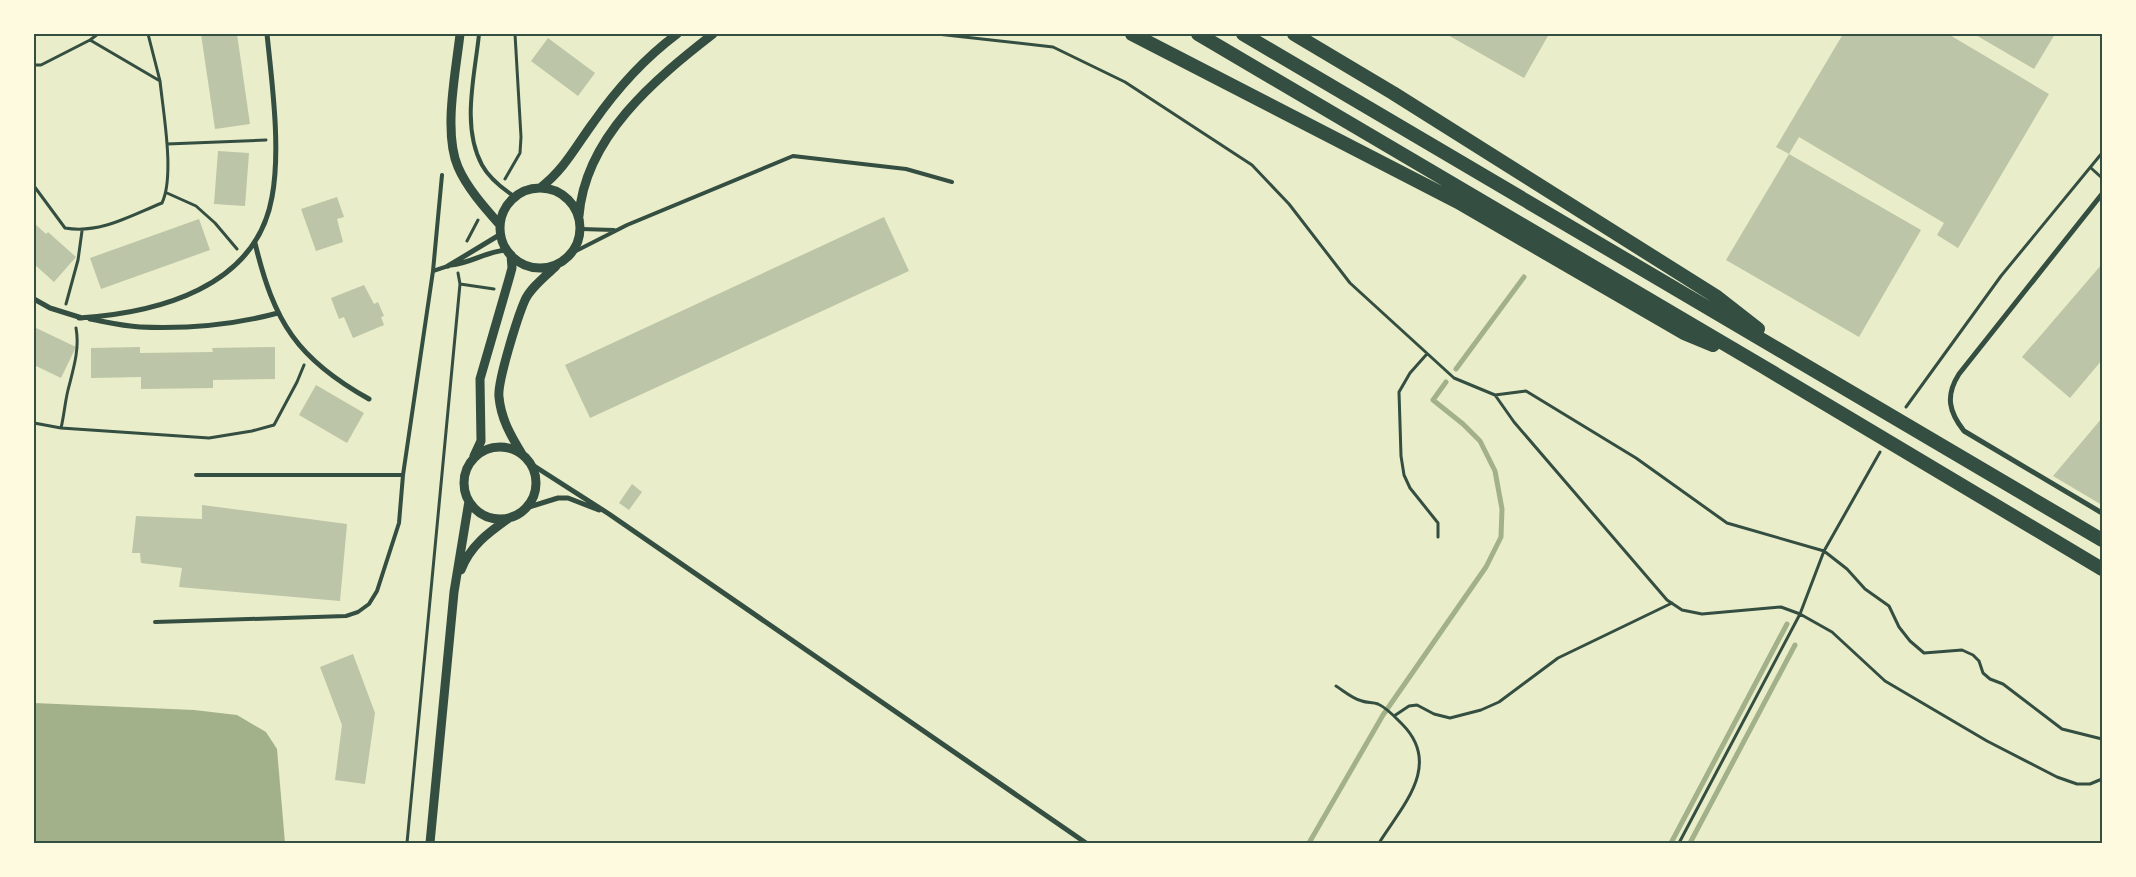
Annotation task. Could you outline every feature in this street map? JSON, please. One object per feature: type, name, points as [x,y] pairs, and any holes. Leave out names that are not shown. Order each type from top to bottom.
[{"type":"highway","points":[[1132,34],[1458,202],[1684,333],[1762,366]]},
{"type":"highway","points":[[1198,34],[1762,366],[2102,569]]},
{"type":"highway","points":[[1243,34],[2102,540]]},
{"type":"highway","points":[[1294,34],[1393,92],[1718,297],[1800,362]]},
{"type":"street","points":[[76,317],[135,312],[160,306],[190,294],[236,265],[255,243],[267,218],[273,196],[275,112],[267,34]]},
{"type":"street","points":[[460,34],[450,133],[458,166],[500,230],[509,253],[512,268],[480,379],[481,440],[467,468],[464,479],[465,491],[469,501],[477,510],[487,516],[498,519],[510,517]]},
{"type":"street","points":[[540,188],[554,178],[567,162],[593,122],[624,84],[660,47],[677,34]]},
{"type":"street","points":[[579,216],[582,191],[588,175],[595,159],[620,120],[650,86],[713,34]]},
{"type":"street","points":[[448,266],[500,230],[507,206],[515,198],[531,189],[540,188],[560,193],[575,207],[579,216],[581,229],[578,242],[572,253],[556,266],[525,300],[500,381],[498,395],[502,413],[510,434],[522,454],[531,464],[609,514],[1086,843]]},
{"type":"street","points":[[2102,194],[1958,374],[1953,383],[1950,401],[1951,411],[1964,431],[2102,513]]},
{"type":"street","points":[[255,243],[264,281],[278,314],[307,355],[342,384],[369,399]]},
{"type":"street","points":[[448,266],[460,264],[493,252],[509,253],[518,262],[536,268],[556,266]]},
{"type":"street","points":[[34,299],[76,317],[138,327],[176,327],[231,323],[278,314]]},
{"type":"street","points":[[473,459],[482,452],[492,448],[513,449],[522,454]]},
{"type":"street","points":[[526,508],[533,498],[536,487],[535,475],[531,464]]},
{"type":"street","points":[[454,592],[465,559],[471,550],[484,537],[510,517],[526,508],[558,498],[568,498],[609,514]]},
{"type":"street","points":[[430,843],[454,592],[469,501]]},
{"type":"lane","points":[[479,34],[471,113],[472,136],[482,165],[500,186],[515,198]]},
{"type":"lane","points":[[572,253],[616,230],[793,156],[906,169],[952,182]]},
{"type":"lane","points":[[154,622],[346,616],[358,612],[369,604],[385,572],[398,523],[403,475],[433,271],[442,175]]},
{"type":"lane","points":[[581,229],[616,230]]},
{"type":"lane","points":[[433,271],[448,266]]},
{"type":"lane","points":[[196,475],[403,475]]},
{"type":"path","points":[[34,65],[40,65],[90,40],[98,34]]},
{"type":"path","points":[[34,186],[65,228],[82,231],[100,228],[162,203],[167,193],[167,144],[160,81],[148,34]]},
{"type":"path","points":[[500,186],[520,153],[521,120],[515,34]]},
{"type":"path","points":[[937,34],[1053,47],[1125,82],[1252,165],[1289,204],[1350,283],[1454,378],[1495,395],[1526,391],[1636,458],[1727,523],[1824,551],[1848,569],[1865,589],[1889,606],[1899,627],[1910,641],[1924,652],[1962,650],[1973,655],[1979,661],[1983,673],[1990,679],[2003,684],[2062,729],[2102,739]]},
{"type":"path","points":[[90,40],[160,81]]},
{"type":"path","points":[[167,144],[275,140]]},
{"type":"path","points":[[1903,413],[1912,396],[2001,276],[2102,153]]},
{"type":"path","points":[[2091,168],[2102,178]]},
{"type":"path","points":[[167,193],[196,206],[215,223],[243,257]]},
{"type":"path","points":[[461,258],[464,247],[485,208]]},
{"type":"path","points":[[64,313],[78,260],[82,231]]},
{"type":"path","points":[[407,843],[436,554],[460,284],[458,272],[460,264]]},
{"type":"path","points":[[61,428],[68,391],[76,366],[76,317]]},
{"type":"path","points":[[1426,354],[1410,373],[1400,392],[1401,456],[1404,475],[1410,488],[1438,523],[1438,537]]},
{"type":"path","points":[[34,423],[61,428],[209,438],[252,431],[274,424],[297,382],[307,355]]},
{"type":"path","points":[[1495,395],[1514,422],[1672,603],[1682,610],[1702,614],[1780,607],[1800,614],[1832,632],[1885,681],[1987,742],[2057,777],[2077,784],[2090,784],[2102,779]]},
{"type":"path","points":[[1679,843],[1800,614],[1824,551],[1883,447]]},
{"type":"path","points":[[1393,715],[1409,706],[1417,705],[1434,714],[1450,718],[1481,710],[1499,702],[1558,658],[1672,603]]},
{"type":"path","points":[[1336,686],[1355,698],[1380,706],[1393,715],[1418,744],[1418,774],[1405,806],[1379,843]]},
{"type":"shaded area","points":[[34,703],[194,710],[237,715],[266,732],[277,749],[285,843],[34,843]]},
{"type":"building","points":[[201,34],[237,34],[250,124],[215,129]]},
{"type":"building","points":[[1446,34],[1549,34],[1524,78]]},
{"type":"building","points":[[1843,34],[1948,34],[2049,94],[1958,248],[1937,235],[1944,223],[1799,137],[1789,154],[1776,147]]},
{"type":"building","points":[[1974,34],[2055,34],[2034,69]]},
{"type":"building","points":[[548,38],[595,73],[578,96],[531,61]]},
{"type":"building","points":[[218,151],[249,153],[245,206],[214,204]]},
{"type":"building","points":[[1789,154],[1921,230],[1859,337],[1726,260]]},
{"type":"building","points":[[337,197],[344,217],[337,219],[343,242],[316,251],[301,209]]},
{"type":"building","points":[[884,217],[909,271],[590,418],[565,365]]},
{"type":"building","points":[[199,219],[210,250],[101,289],[90,258]]},
{"type":"building","points":[[34,223],[46,234],[48,232],[76,257],[54,282],[34,264]]},
{"type":"building","points":[[2102,264],[2102,360],[2070,398],[2022,357]]},
{"type":"building","points":[[364,285],[374,304],[378,302],[384,316],[381,317],[384,325],[353,338],[344,317],[339,319],[331,298]]},
{"type":"building","points":[[34,327],[76,347],[61,378],[34,365]]},
{"type":"building","points":[[140,347],[140,353],[213,352],[212,348],[275,347],[275,379],[213,380],[213,388],[141,389],[141,377],[91,378],[91,348]]},
{"type":"building","points":[[316,385],[364,413],[347,443],[299,415]]},
{"type":"building","points":[[2102,418],[2102,505],[2053,476]]},
{"type":"building","points":[[632,484],[642,492],[629,510],[619,503]]},
{"type":"building","points":[[202,505],[347,524],[340,601],[179,587],[182,568],[141,563],[140,553],[132,553],[136,516],[202,519]]},
{"type":"building","points":[[353,654],[375,713],[365,784],[335,780],[342,725],[320,667]]},
{"type":"waterway","points":[[1456,369],[1524,277]]},
{"type":"waterway","points":[[1309,843],[1383,715],[1486,567],[1501,537],[1502,509],[1495,471],[1480,441],[1463,424],[1433,400],[1446,382]]},
{"type":"waterway","points":[[1671,843],[1787,624]]},
{"type":"waterway","points":[[1690,843],[1795,645]]}]
